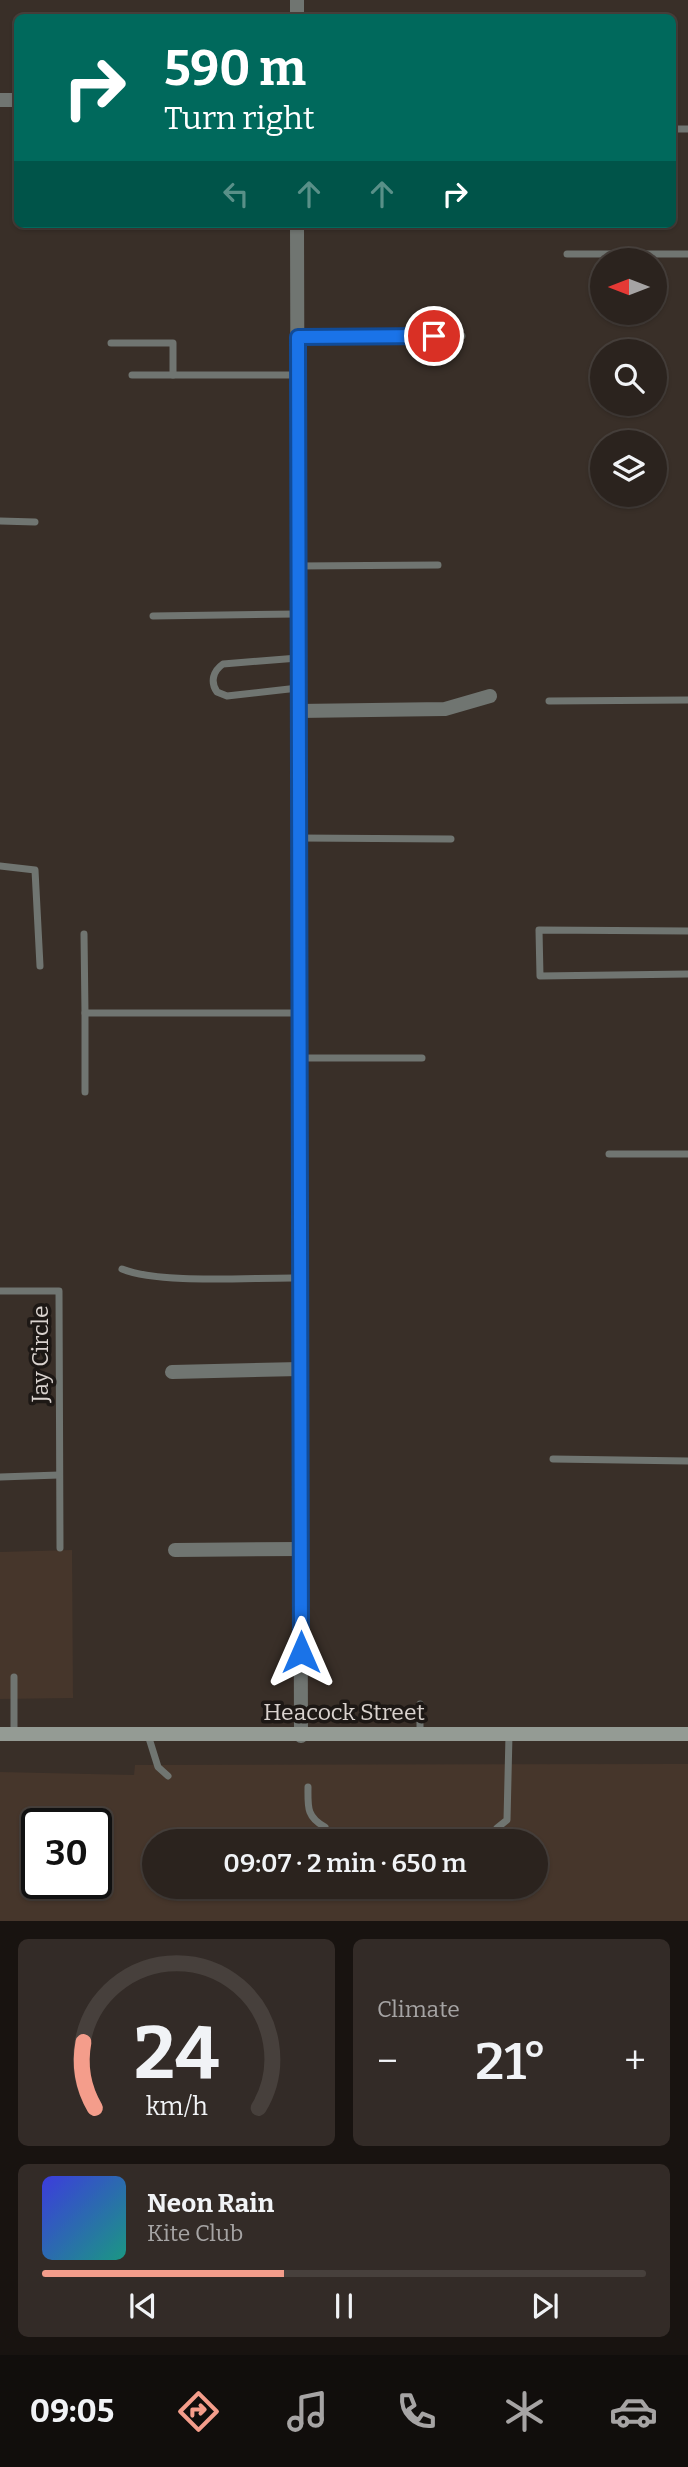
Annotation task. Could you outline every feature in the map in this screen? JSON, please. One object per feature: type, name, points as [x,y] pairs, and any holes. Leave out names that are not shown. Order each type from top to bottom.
[{"type":"main road","name":"Heacock Street","points":[[7,1735],[688,1734]]},
{"type":"street","points":[[297,228],[301,1735]]},
{"type":"street","points":[[298,711],[445,709],[490,696]]},
{"type":"street","points":[[172,1372],[300,1368]]},
{"type":"street","points":[[175,1550],[301,1549]]},
{"type":"lane","points":[[567,254],[688,254]]},
{"type":"lane","points":[[298,337],[462,336]]},
{"type":"lane","points":[[111,343],[173,343],[173,375]]},
{"type":"lane","points":[[132,375],[298,375]]},
{"type":"lane","points":[[0,521],[35,522]]},
{"type":"lane","points":[[298,566],[438,565]]},
{"type":"lane","points":[[153,616],[298,614]]},
{"type":"lane","points":[[298,658],[223,664],[214,674],[213,682],[217,692],[227,696],[298,688]]},
{"type":"lane","points":[[550,701],[688,700]]},
{"type":"lane","points":[[299,838],[451,839]]},
{"type":"lane","points":[[0,866],[35,870],[40,966]]},
{"type":"lane","points":[[688,931],[539,930],[540,976],[688,974]]},
{"type":"lane","points":[[84,934],[85,1092]]},
{"type":"lane","points":[[85,1013],[299,1013]]},
{"type":"lane","points":[[299,1058],[422,1058]]},
{"type":"lane","points":[[609,1154],[688,1154]]},
{"type":"lane","points":[[122,1269],[137,1275],[170,1277],[300,1278]]},
{"type":"lane","name":"Jay Circle","points":[[0,1291],[59,1292],[60,1548]]},
{"type":"lane","points":[[553,1459],[688,1461]]},
{"type":"lane","points":[[0,1477],[60,1475]]},
{"type":"lane","points":[[7,1735],[14,1677]]},
{"type":"lane","points":[[420,1704],[420,1735]]},
{"type":"lane","points":[[148,1735],[158,1767],[168,1776]]},
{"type":"lane","points":[[497,1828],[507,1820],[510,1787],[509,1735]]},
{"type":"lane","points":[[308,1787],[308,1811],[315,1822],[325,1827]]},
{"type":"shaded area","points":[[72,1550],[73,1698],[0,1699],[0,1552]]},
{"type":"shaded area","points":[[688,1764],[688,1921],[0,1921],[0,1772],[134,1775],[135,1765]]},
{"type":"route","points":[[301,1652],[298,337],[434,336]]}]
